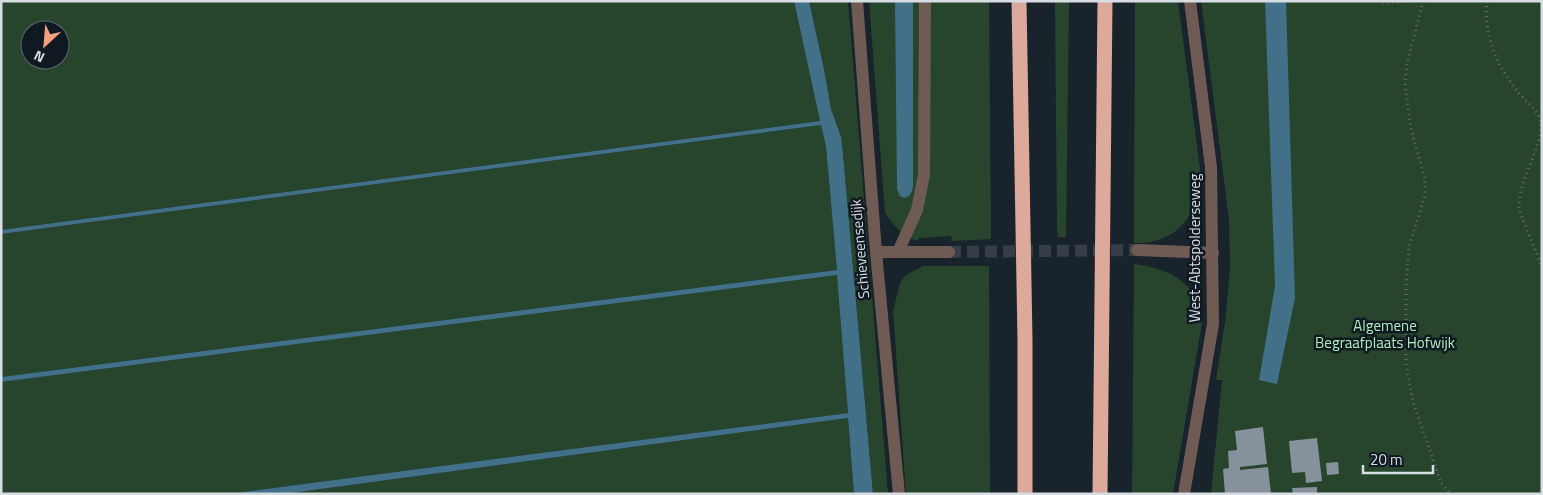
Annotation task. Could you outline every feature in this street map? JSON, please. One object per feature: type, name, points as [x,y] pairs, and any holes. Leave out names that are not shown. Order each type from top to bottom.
[{"type":"highway","points":[[1019,1],[1025,340],[1025,494]]},
{"type":"highway","points":[[1100,494],[1105,1]]},
{"type":"street","name":"Schieveensedijk","points":[[857,1],[876,252],[899,494]]},
{"type":"street","points":[[898,252],[916,210],[924,175],[924,1]]},
{"type":"street","name":"West-Abtspolderseweg","points":[[1184,494],[1213,324],[1214,253],[1211,166],[1190,1]]},
{"type":"street","points":[[1137,250],[1214,253]]},
{"type":"street","points":[[876,252],[949,252]]},
{"type":"path","points":[[1382,3],[1409,1]]},
{"type":"path","points":[[1423,1],[1407,64],[1405,84],[1412,129],[1424,180],[1425,196],[1409,248],[1406,284],[1406,364],[1413,402],[1441,483],[1452,494]]},
{"type":"path","points":[[1487,1],[1485,20],[1491,45],[1505,76],[1535,109],[1542,124],[1540,143],[1521,187],[1519,208],[1542,266]]},
{"type":"green space","points":[[1,1],[794,1],[820,121],[1,230]]},
{"type":"green space","points":[[809,1],[848,1],[888,494],[873,494],[843,154],[831,109]]},
{"type":"green space","points":[[869,1],[989,1],[991,239],[952,241],[951,236],[919,238],[917,241],[899,230],[885,213]]},
{"type":"green space","points":[[1055,1],[1069,1],[1066,237],[1058,237],[1057,229]]},
{"type":"green space","points":[[1135,1],[1178,1],[1201,176],[1195,203],[1182,225],[1162,239],[1134,243]]},
{"type":"green space","name":"Algemene Begraafplaats Hofwijk","points":[[1201,1],[1542,1],[1542,494],[1211,494],[1222,380],[1216,380],[1225,322],[1230,269],[1229,220]]},
{"type":"green space","points":[[821,125],[826,147],[837,270],[1,377],[1,234]]},
{"type":"green space","points":[[1134,264],[1160,270],[1181,280],[1196,298],[1200,309],[1202,323],[1173,494],[1132,494]]},
{"type":"green space","points":[[923,266],[989,266],[990,494],[906,494],[893,311],[900,283],[906,275]]},
{"type":"green space","points":[[838,274],[848,413],[227,494],[1,494],[1,382]]},
{"type":"green space","points":[[848,418],[854,494],[284,494]]},
{"type":"water","points":[[794,1],[809,1],[831,109],[841,137],[873,494],[854,494],[848,418],[284,494],[227,494],[848,413],[837,275],[1,382],[1,377],[837,270],[826,147],[821,125],[1,234],[1,230],[820,121]]},
{"type":"water","points":[[895,1],[913,1],[913,188],[910,195],[905,198],[900,196],[897,189]]},
{"type":"water","points":[[1265,1],[1286,1],[1295,298],[1277,384],[1259,380],[1275,286]]},
{"type":"building","points":[[1263,427],[1267,464],[1240,467],[1240,470],[1268,467],[1271,494],[1225,494],[1223,469],[1229,468],[1228,451],[1237,450],[1235,431]]},
{"type":"building","points":[[1317,438],[1322,481],[1306,483],[1305,472],[1292,473],[1289,441]]},
{"type":"building","points":[[1338,462],[1339,474],[1327,475],[1326,463]]},
{"type":"building","points":[[1317,487],[1317,494],[1293,494],[1292,488]]},
{"type":"tunnel","points":[[949,252],[1137,250]]}]
